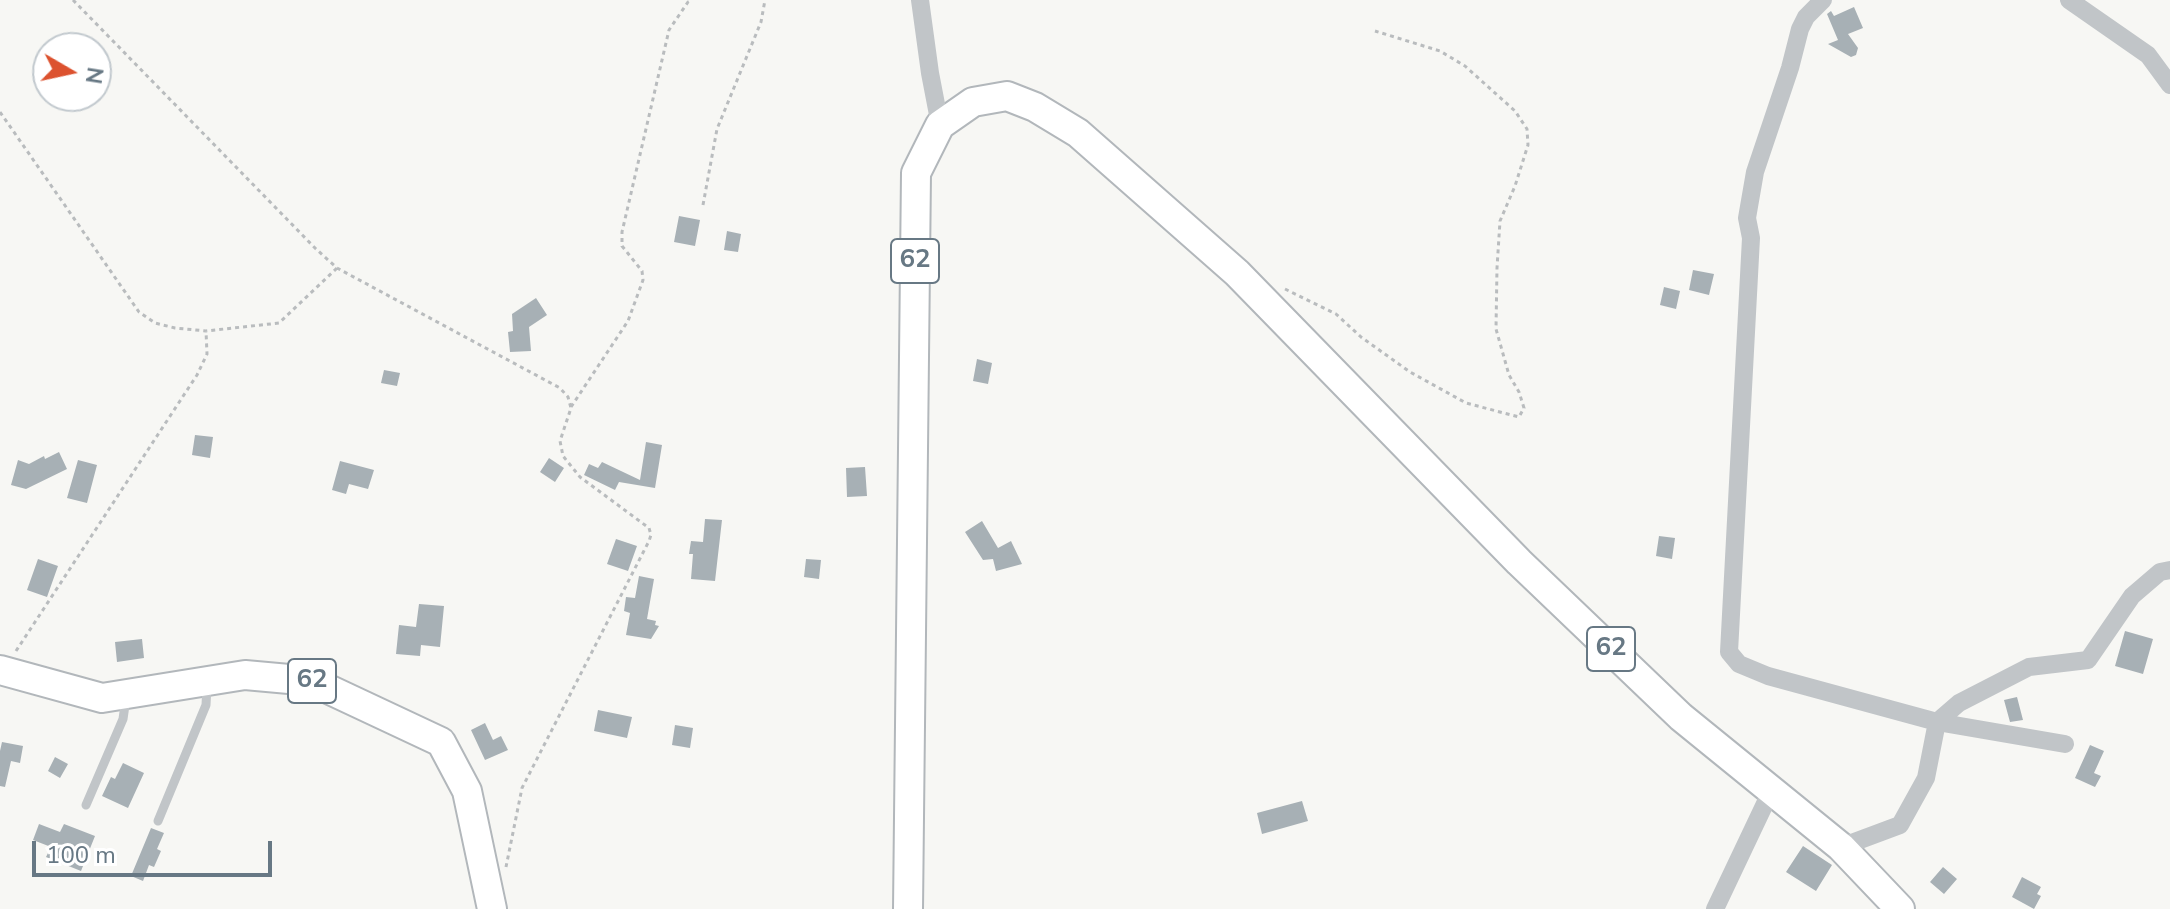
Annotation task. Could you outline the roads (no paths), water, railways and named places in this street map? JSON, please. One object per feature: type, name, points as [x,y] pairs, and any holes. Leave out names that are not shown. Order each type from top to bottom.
[{"type":"main road","name":"62","points":[[908,909],[916,173],[940,125],[973,102],[1007,96],[1035,107],[1078,133],[1237,273],[1519,562],[1681,717],[1841,847],[1900,909]]},
{"type":"main road","name":"62","points":[[1,670],[102,698],[245,675],[311,681],[441,742],[467,791],[492,909]]},
{"type":"street","points":[[920,0],[940,125]]},
{"type":"street","points":[[1823,0],[1806,17],[1800,29],[1755,172],[1747,218],[1751,238],[1729,652],[1739,664],[1768,676],[1937,722],[2065,744]]},
{"type":"street","points":[[2069,0],[2148,55],[2170,85]]},
{"type":"street","points":[[1841,847],[1900,825],[1926,778],[1937,722],[1959,703],[2029,667],[2088,660],[2132,596],[2160,572],[2170,570]]},
{"type":"street","points":[[1715,909],[1771,791]]},
{"type":"lane","points":[[158,821],[206,705],[207,681]]},
{"type":"lane","points":[[86,805],[123,719],[127,694]]}]
